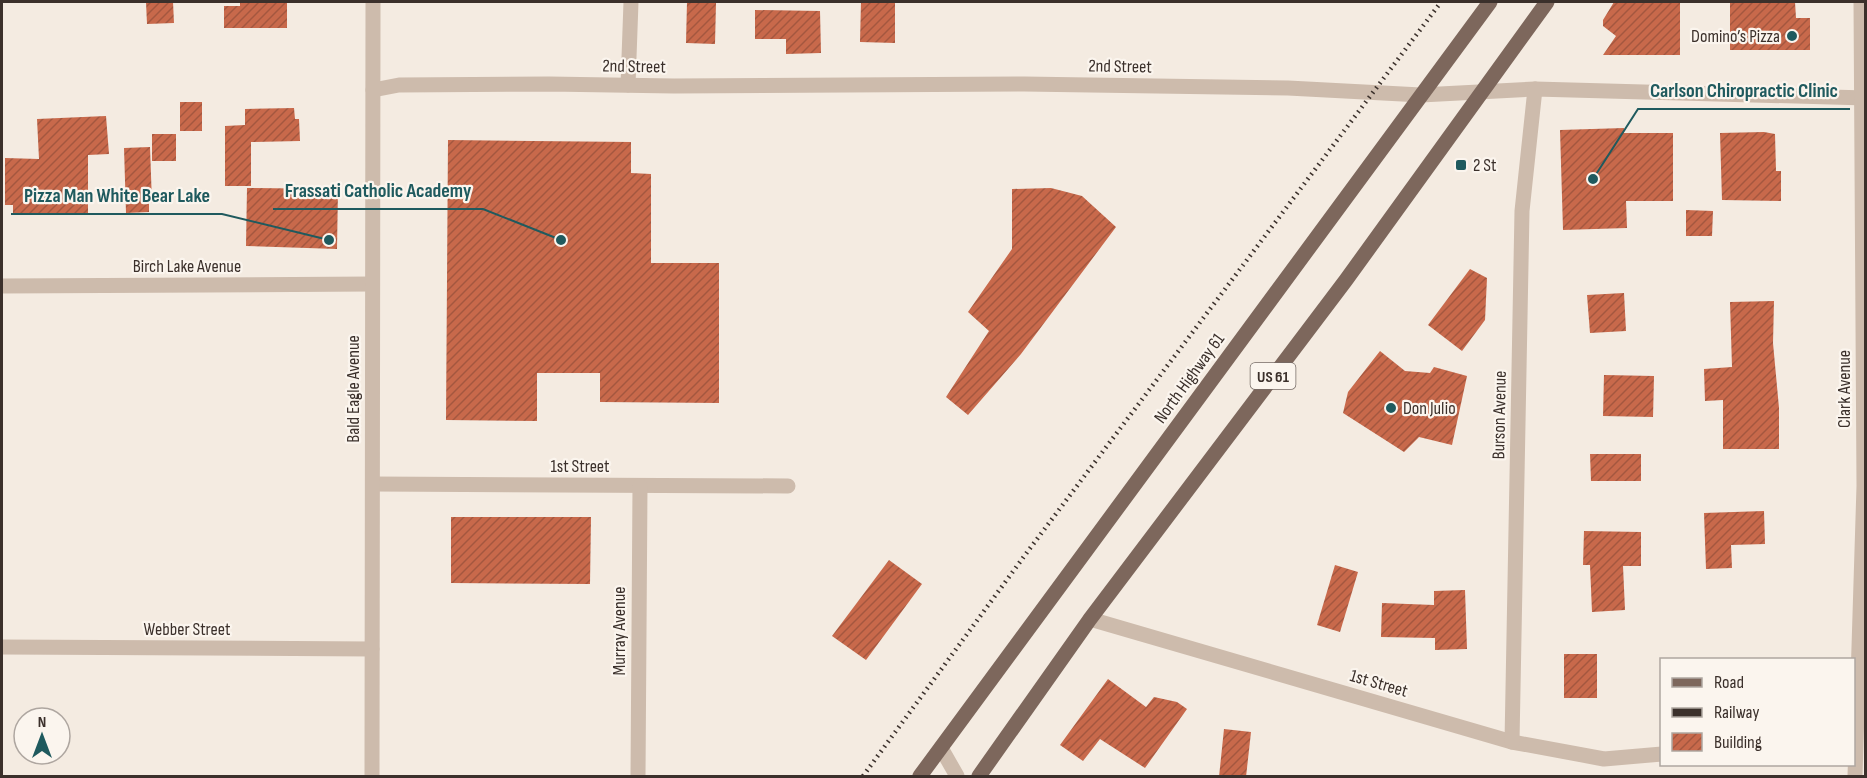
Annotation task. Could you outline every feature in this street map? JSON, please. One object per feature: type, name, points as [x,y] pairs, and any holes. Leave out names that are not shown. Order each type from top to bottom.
[{"type":"main road","name":"North Highway 61","points":[[920,777],[1490,2]]},
{"type":"main road","name":"US 61","points":[[979,777],[1090,619],[1483,94],[1547,2]]},
{"type":"street","name":"Bald Eagle Avenue","points":[[372,2],[372,777]]},
{"type":"street","points":[[628,85],[631,2]]},
{"type":"street","name":"Clark Avenue","points":[[1855,777],[1858,752],[1865,486],[1864,98],[1861,2]]},
{"type":"street","name":"2nd Street","points":[[373,90],[399,86],[1024,84],[1288,88],[1421,95],[1483,94],[1535,89],[1864,98]]},
{"type":"street","name":"Burson Avenue","points":[[1512,741],[1522,211],[1535,89]]},
{"type":"street","name":"Birch Lake Avenue","points":[[2,286],[372,284]]},
{"type":"street","name":"1st Street","points":[[373,484],[788,486]]},
{"type":"street","name":"Murray Avenue","points":[[638,777],[640,486]]},
{"type":"street","name":"1st Street","points":[[1090,619],[1512,741],[1604,759],[1660,754]]},
{"type":"street","name":"Webber Street","points":[[2,647],[372,649]]},
{"type":"street","points":[[940,748],[957,777]]},
{"type":"building","points":[[146,2],[173,2],[174,23],[147,24]]},
{"type":"building","points":[[240,2],[287,2],[287,28],[224,28],[224,6],[240,6]]},
{"type":"building","points":[[687,2],[716,3],[715,44],[686,43]]},
{"type":"building","points":[[861,2],[895,2],[895,43],[860,42]]},
{"type":"building","points":[[1614,2],[1680,2],[1680,55],[1603,55],[1616,36],[1603,26],[1603,20]]},
{"type":"building","points":[[1730,2],[1795,2],[1796,18],[1810,18],[1810,50],[1730,50]]},
{"type":"building","points":[[755,10],[820,11],[821,53],[786,54],[786,39],[755,39]]},
{"type":"building","points":[[180,102],[202,102],[202,131],[180,131]]},
{"type":"building","points":[[294,108],[295,119],[299,119],[300,141],[251,142],[251,186],[225,186],[225,126],[245,125],[245,109]]},
{"type":"building","points":[[106,116],[109,154],[88,155],[88,213],[13,213],[13,205],[5,205],[5,158],[39,159],[37,119]]},
{"type":"building","points":[[1624,128],[1624,133],[1673,133],[1673,201],[1626,201],[1627,228],[1563,230],[1560,130]]},
{"type":"building","points":[[1720,133],[1775,134],[1776,171],[1781,171],[1781,201],[1722,200]]},
{"type":"building","points":[[152,134],[176,134],[176,161],[152,161]]},
{"type":"building","points":[[448,140],[631,142],[631,173],[651,174],[651,263],[719,263],[719,403],[600,402],[600,373],[537,373],[537,421],[446,420]]},
{"type":"building","points":[[150,147],[152,203],[149,203],[149,212],[126,213],[124,148]]},
{"type":"building","points":[[247,188],[338,189],[337,249],[246,246]]},
{"type":"building","points":[[1051,188],[1082,196],[1116,227],[1021,354],[968,415],[946,397],[989,331],[968,312],[1012,249],[1012,189]]},
{"type":"building","points":[[1686,210],[1713,211],[1712,236],[1686,236]]},
{"type":"building","points":[[1470,269],[1487,278],[1485,320],[1462,351],[1428,325]]},
{"type":"building","points":[[1624,293],[1626,331],[1590,333],[1587,295]]},
{"type":"building","points":[[1774,301],[1773,343],[1779,408],[1779,449],[1723,449],[1723,400],[1705,401],[1704,369],[1732,367],[1730,302]]},
{"type":"building","points":[[1380,351],[1405,371],[1430,373],[1434,367],[1467,376],[1452,445],[1419,437],[1404,452],[1343,413],[1348,392]]},
{"type":"building","points":[[1604,375],[1654,376],[1653,417],[1603,416]]},
{"type":"building","points":[[1590,454],[1641,454],[1641,481],[1591,481]]},
{"type":"building","points":[[1764,511],[1765,544],[1731,545],[1732,568],[1706,569],[1704,513]]},
{"type":"building","points":[[451,517],[591,517],[590,584],[451,583]]},
{"type":"building","points":[[1584,531],[1641,532],[1641,566],[1623,566],[1625,610],[1592,612],[1590,565],[1583,565]]},
{"type":"building","points":[[889,560],[922,584],[866,660],[832,636]]},
{"type":"building","points":[[1335,565],[1358,572],[1340,632],[1317,625]]},
{"type":"building","points":[[1465,590],[1467,649],[1435,650],[1435,638],[1381,637],[1382,603],[1434,605],[1434,591]]},
{"type":"building","points":[[1564,654],[1597,654],[1597,698],[1564,698]]},
{"type":"building","points":[[1108,679],[1146,707],[1154,697],[1177,702],[1187,709],[1145,768],[1100,739],[1083,761],[1060,745]]},
{"type":"building","points":[[1224,729],[1251,732],[1246,777],[1219,777]]},
{"type":"railway","points":[[863,776],[1028,551],[1441,2]]},
{"type":"place","name":"Domino’s Pizza","points":[[1792,36]]},
{"type":"place","name":"2 St","points":[[1461,165]]},
{"type":"place","name":"Carlson Chiropractic Clinic","points":[[1593,179]]},
{"type":"place","name":"Pizza Man White Bear Lake","points":[[329,240]]},
{"type":"place","name":"Frassati Catholic Academy","points":[[561,240]]},
{"type":"place","name":"Don Julio","points":[[1391,408]]}]
